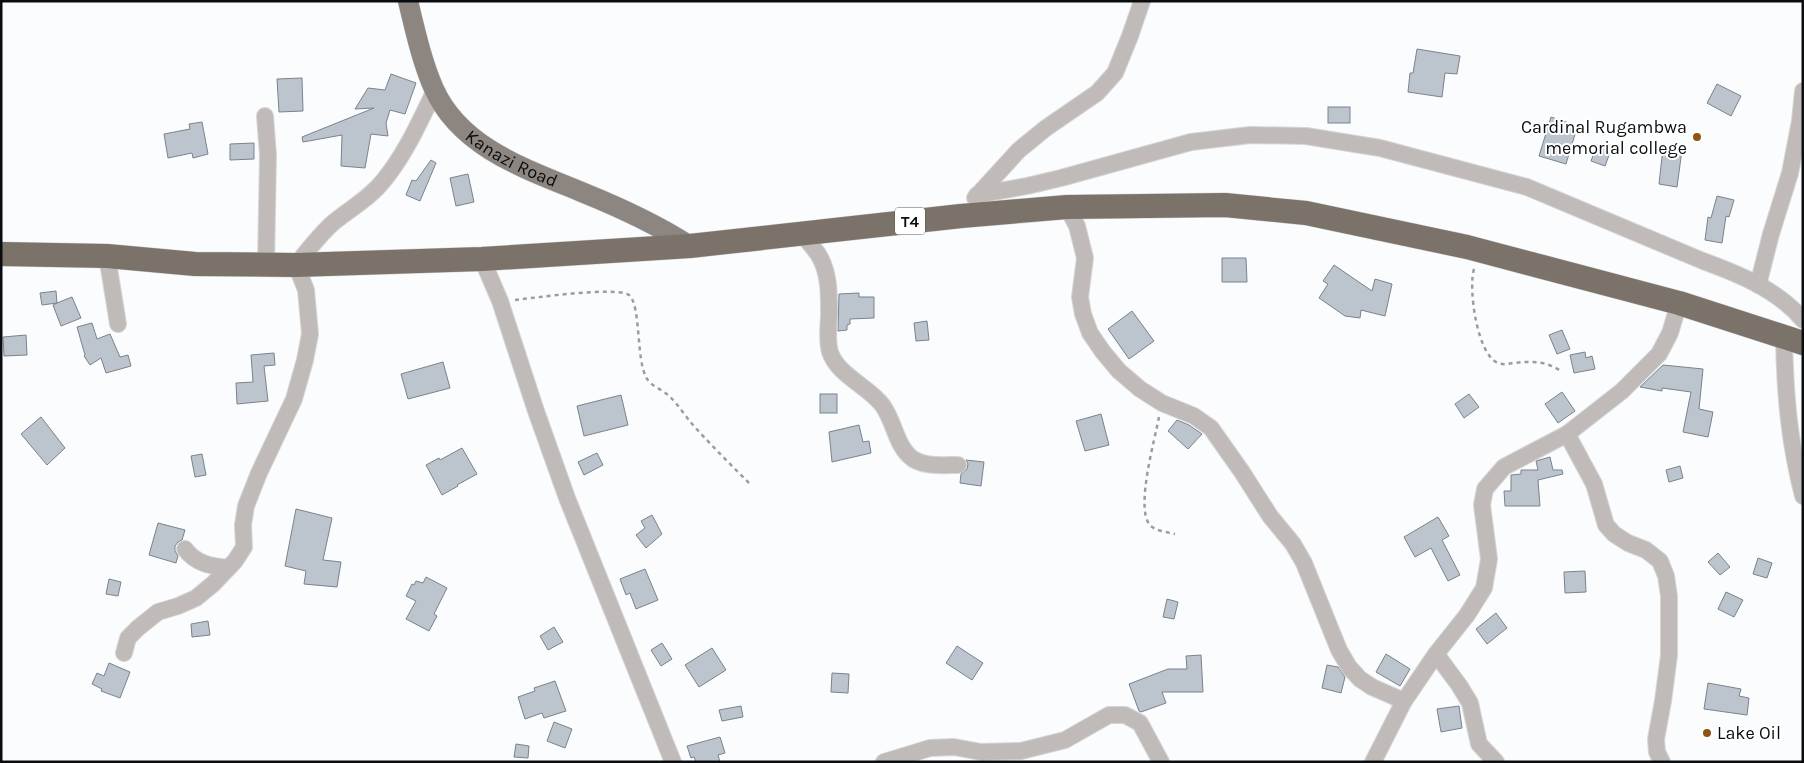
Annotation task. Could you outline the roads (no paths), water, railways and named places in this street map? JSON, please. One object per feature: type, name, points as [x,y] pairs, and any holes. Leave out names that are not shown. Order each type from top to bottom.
[{"type":"highway","name":"T4","points":[[1,254],[107,256],[195,264],[296,264],[482,259],[690,246],[961,216],[1067,207],[1225,205],[1306,213],[1480,251],[1679,303],[1794,341]]},
{"type":"main road","name":"Kanazi Road","points":[[408,1],[435,90],[458,124],[480,144],[512,163],[640,216],[690,246]]},
{"type":"street","points":[[961,216],[977,194],[1019,150],[1046,128],[1097,93],[1115,73],[1142,1]]},
{"type":"street","points":[[124,653],[128,638],[138,628],[158,612],[196,598],[228,568],[244,547],[243,525],[246,506],[259,473],[294,399],[310,334],[306,290],[296,264],[334,222],[365,200],[384,181],[411,140],[435,90]]},
{"type":"street","points":[[1758,285],[1771,234],[1790,173],[1800,121],[1803,91]]},
{"type":"street","points":[[265,116],[268,155],[266,264]]},
{"type":"street","points":[[977,194],[1060,178],[1191,142],[1250,135],[1306,136],[1380,148],[1527,187],[1703,261],[1732,271],[1774,294],[1803,320]]},
{"type":"street","points":[[1067,207],[1077,226],[1085,258],[1080,297],[1083,314],[1090,334],[1102,352],[1119,371],[1140,389],[1162,403],[1194,416],[1211,428],[1270,516],[1293,544],[1304,563],[1339,650],[1349,667],[1360,679],[1372,687],[1404,701]]},
{"type":"street","points":[[801,233],[819,255],[827,277],[830,353],[854,382],[882,405],[906,452],[915,460],[932,466],[958,465]]},
{"type":"street","points":[[107,256],[118,324]]},
{"type":"street","points":[[482,259],[500,301],[567,498],[673,762]]},
{"type":"street","points":[[1373,762],[1404,701],[1436,654],[1467,615],[1484,588],[1489,559],[1482,505],[1485,489],[1504,467],[1567,434],[1622,391],[1659,354],[1670,334],[1679,303]]},
{"type":"street","points":[[1794,341],[1788,417],[1794,462],[1803,496]]},
{"type":"street","points":[[1567,434],[1594,484],[1606,525],[1614,534],[1646,550],[1660,561],[1666,576],[1669,596],[1669,655],[1664,701],[1656,739],[1657,752],[1662,762]]},
{"type":"street","points":[[185,549],[196,560],[205,564],[228,568]]},
{"type":"street","points":[[1436,654],[1470,702],[1480,744],[1496,762]]},
{"type":"street","points":[[884,762],[930,748],[954,747],[981,752],[1020,751],[1065,740],[1109,715],[1125,715],[1140,723],[1161,762]]},
{"type":"place","name":"Cardinal Rugambwa memorial college","points":[[1697,137]]},
{"type":"place","name":"Lake Oil","points":[[1707,733]]}]
